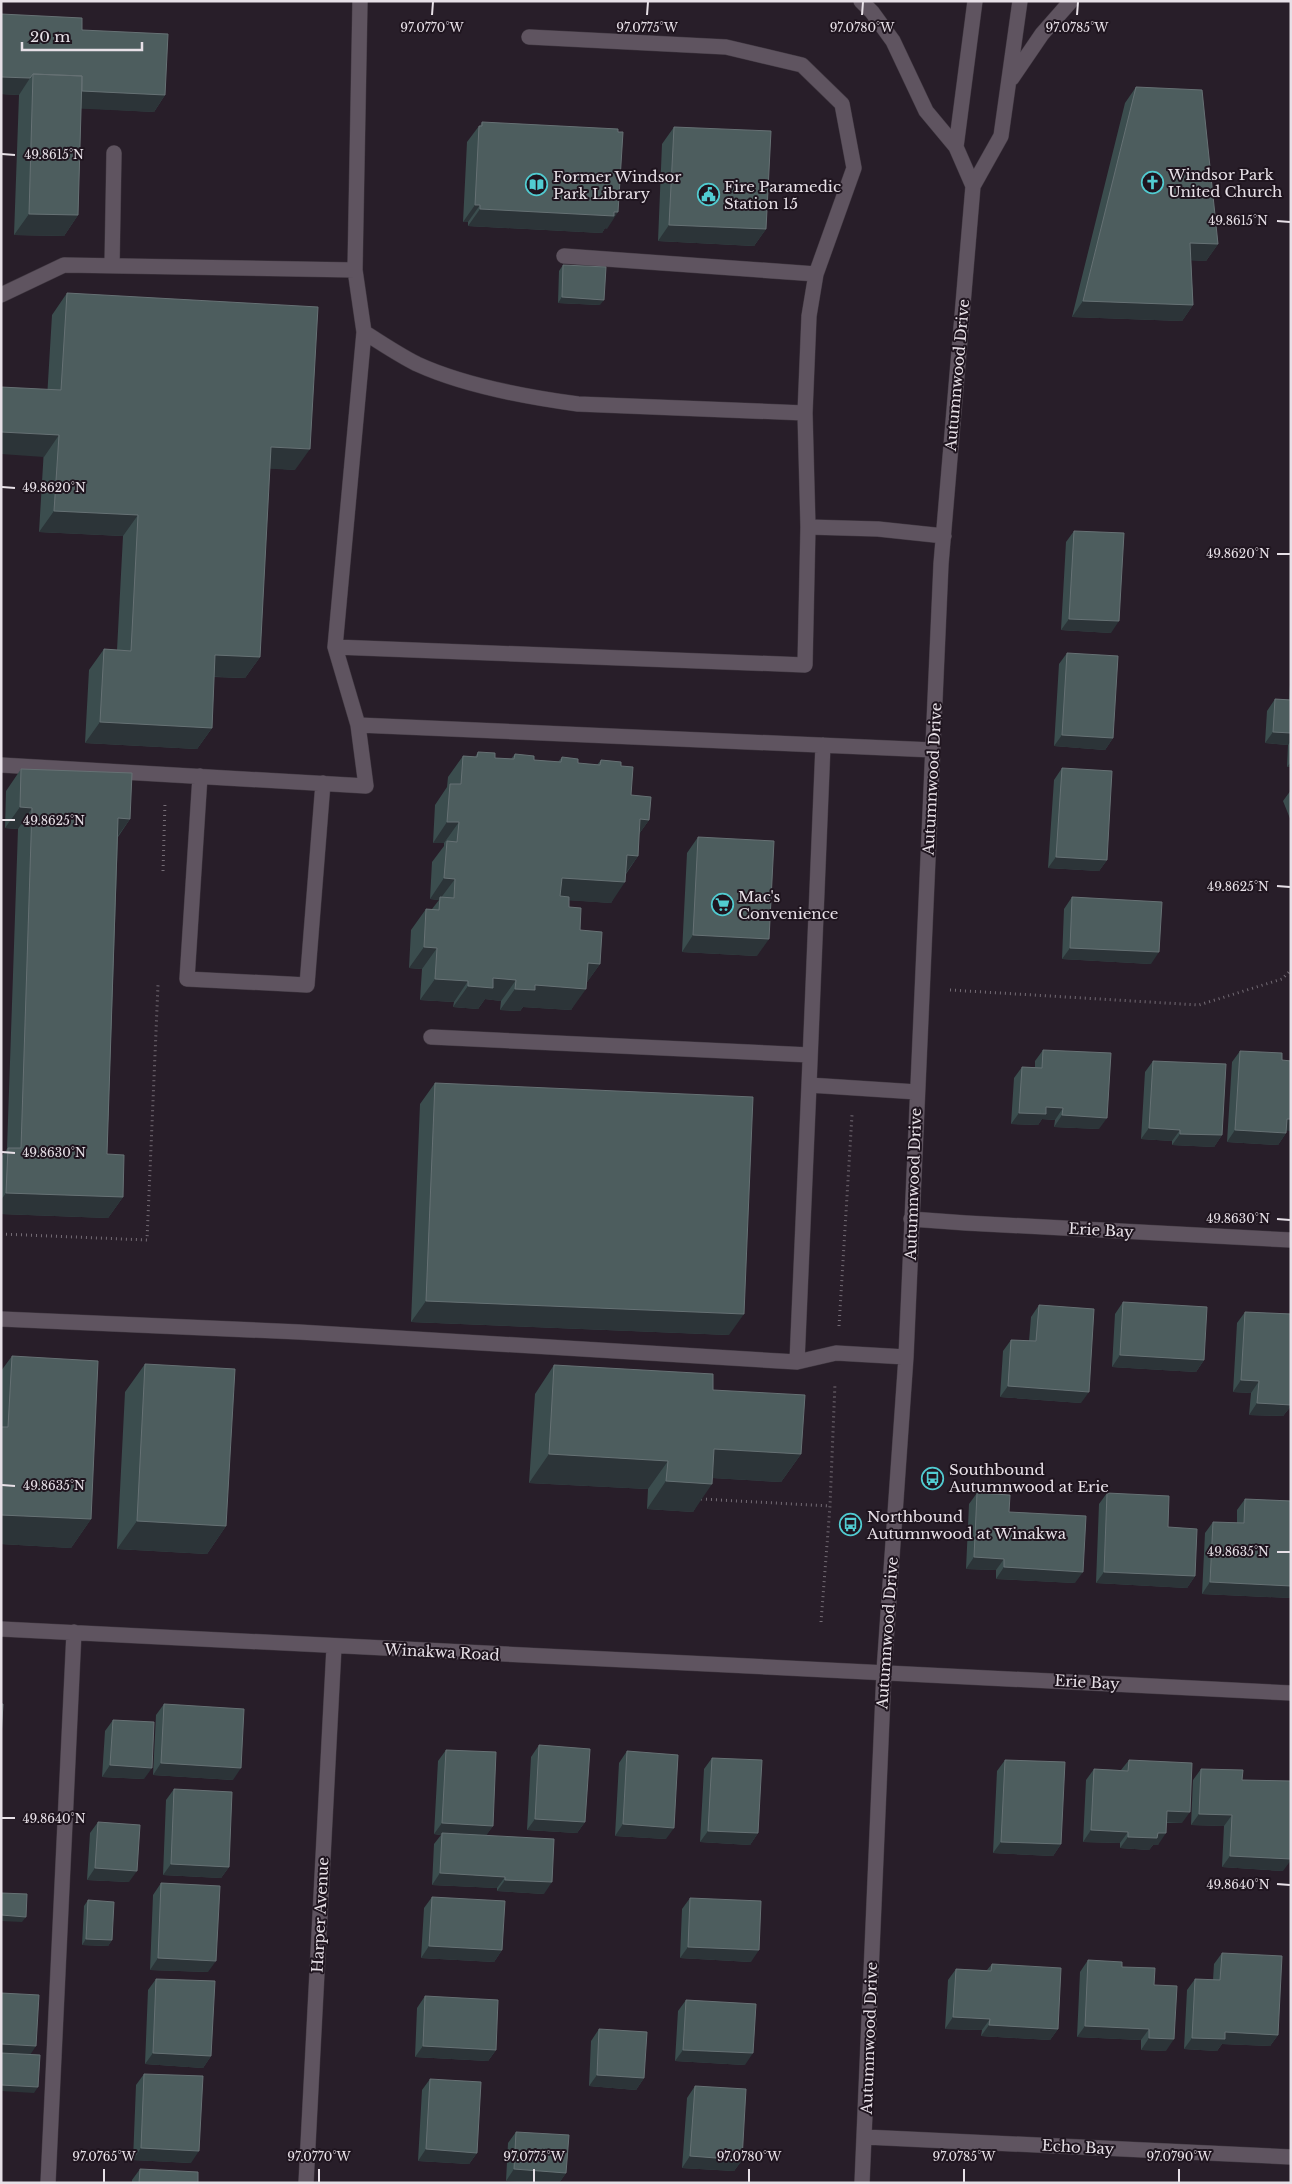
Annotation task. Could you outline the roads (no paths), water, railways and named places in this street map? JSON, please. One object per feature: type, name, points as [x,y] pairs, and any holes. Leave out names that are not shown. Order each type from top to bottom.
[{"type":"street","points":[[1,765],[366,786],[358,725],[335,647],[364,332],[355,270],[360,1]]},
{"type":"street","points":[[861,1],[872,12],[893,41],[926,111],[956,147]]},
{"type":"street","points":[[956,147],[975,1]]},
{"type":"street","name":"Autumnwood Drive","points":[[862,2183],[884,1672],[906,1357],[944,536],[973,186],[1001,136],[1020,1]]},
{"type":"street","points":[[1009,81],[1042,34],[1071,1]]},
{"type":"street","points":[[335,647],[805,665],[808,527],[805,413],[810,316],[816,274],[854,168],[842,104],[802,65],[726,46],[529,37]]},
{"type":"street","name":"Autumnwood Drive","points":[[956,147],[973,186]]},
{"type":"street","points":[[112,266],[114,153]]},
{"type":"street","points":[[564,256],[816,274]]},
{"type":"street","points":[[1,295],[64,265],[355,270]]},
{"type":"street","points":[[364,332],[417,364],[470,382],[553,401],[578,404],[805,413]]},
{"type":"street","points":[[808,527],[878,529],[944,536]]},
{"type":"street","points":[[358,725],[933,750]]},
{"type":"street","points":[[797,1362],[823,745]]},
{"type":"street","points":[[200,776],[187,979],[307,985],[323,783]]},
{"type":"street","points":[[431,1037],[810,1055]]},
{"type":"street","points":[[809,1085],[917,1092]]},
{"type":"street","name":"Erie Bay","points":[[911,1218],[966,1223],[1291,1240]]},
{"type":"street","points":[[1,1319],[300,1332],[797,1362],[836,1353],[906,1357]]},
{"type":"street","name":"Winakwa Road","points":[[1,1628],[334,1647],[884,1672]]},
{"type":"street","points":[[48,2183],[74,1632]]},
{"type":"street","name":"Harper Avenue","points":[[306,2183],[334,1647]]},
{"type":"street","name":"Erie Bay","points":[[884,1672],[1291,1693]]},
{"type":"street","name":"Echo Bay","points":[[865,2137],[1291,2157]]},
{"type":"place","name":"Windsor Park United Church","points":[[1152,183]]},
{"type":"place","name":"Former Windsor Park Library","points":[[537,185]]},
{"type":"place","name":"Fire Paramedic Station 15","points":[[708,195]]},
{"type":"place","name":"Mac's Convenience","points":[[722,905]]},
{"type":"place","name":"Southbound Autumnwood at Erie","points":[[933,1478]]},
{"type":"place","name":"Northbound Autumnwood at Winakwa","points":[[851,1525]]}]
